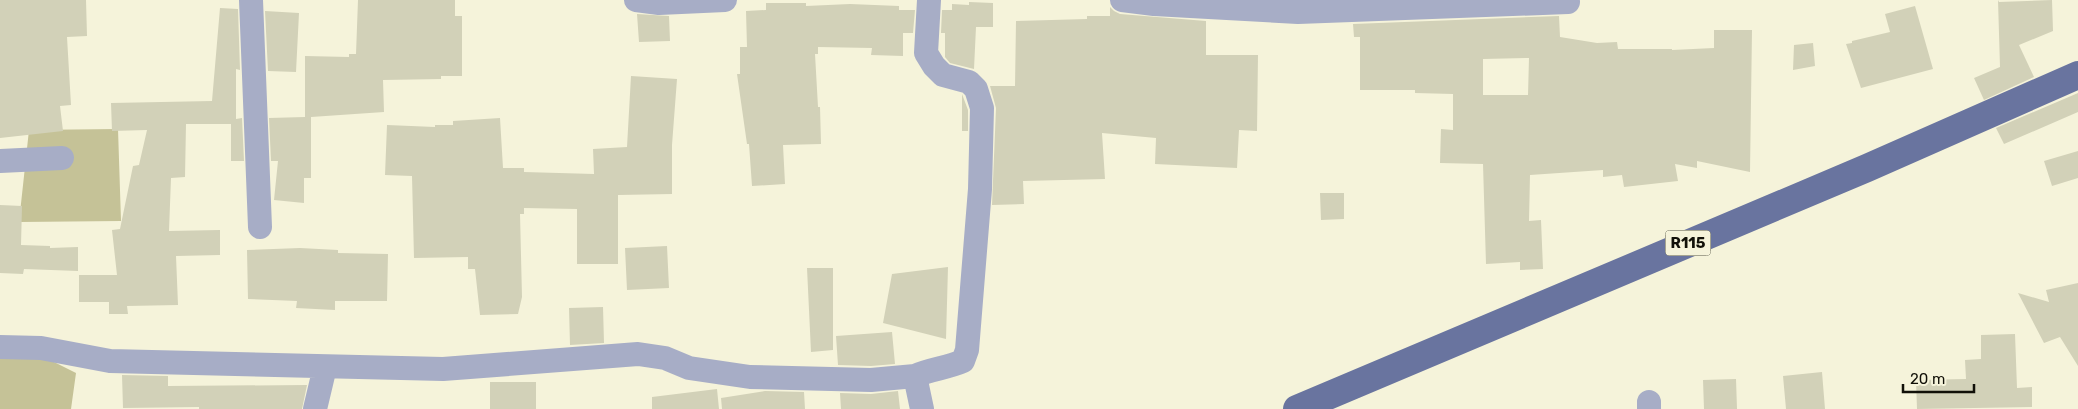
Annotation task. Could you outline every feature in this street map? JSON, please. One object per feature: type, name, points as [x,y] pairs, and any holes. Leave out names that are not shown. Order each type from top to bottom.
[{"type":"main road","name":"R115","points":[[1297,409],[1867,168],[2078,75]]},
{"type":"street","points":[[251,0],[260,227]]},
{"type":"street","points":[[636,0],[659,3],[725,0]]},
{"type":"street","points":[[0,348],[41,348],[110,361],[443,369],[638,354],[666,358],[689,368],[750,377],[871,380],[916,376],[928,370],[950,367],[963,361],[967,350],[980,189],[982,108],[973,85],[969,82],[943,75],[934,66],[926,53],[929,0]]},
{"type":"street","points":[[1122,0],[1154,4],[1298,12],[1568,2]]},
{"type":"street","points":[[0,161],[62,158]]},
{"type":"street","points":[[315,409],[325,367]]},
{"type":"street","points":[[916,376],[922,409]]},
{"type":"shaded area","points":[[118,129],[121,221],[19,222],[29,130]]},
{"type":"shaded area","points":[[0,354],[40,355],[76,373],[71,409],[0,409]]},
{"type":"building","points":[[0,0],[86,0],[87,36],[67,37],[71,105],[60,106],[63,131],[0,138]]},
{"type":"building","points":[[358,0],[455,0],[455,16],[462,16],[462,76],[441,76],[441,79],[383,80],[384,112],[311,117],[311,178],[304,178],[304,203],[274,200],[278,161],[271,161],[269,118],[305,117],[305,56],[349,57],[349,54],[356,54]]},
{"type":"building","points":[[1998,0],[1999,2],[2052,0],[2053,31],[2019,45],[2034,77],[1984,100],[1974,78],[2000,67]]},
{"type":"building","points":[[969,2],[993,3],[993,27],[976,27],[974,69],[950,63],[945,57],[945,33],[941,33],[942,10],[952,10],[952,4],[969,5]]},
{"type":"building","points":[[766,3],[806,3],[806,6],[850,4],[899,6],[899,10],[915,10],[913,33],[903,33],[903,56],[871,55],[872,48],[818,47],[818,54],[815,54],[821,144],[783,145],[785,184],[752,186],[749,144],[747,144],[737,74],[740,74],[740,47],[747,47],[746,11],[766,10]]},
{"type":"building","points":[[1915,6],[1933,69],[1861,88],[1846,44],[1890,32],[1885,14]]},
{"type":"building","points":[[1110,7],[1120,14],[1206,21],[1206,55],[1258,55],[1257,131],[1239,130],[1237,168],[1155,164],[1156,138],[1102,133],[1105,179],[1023,181],[1024,204],[992,205],[996,108],[990,86],[1015,86],[1016,21],[1087,19],[1087,16],[1110,16]]},
{"type":"building","points":[[220,8],[238,9],[240,70],[236,69],[236,119],[242,118],[244,161],[231,161],[231,124],[186,124],[185,177],[171,178],[169,231],[220,230],[220,255],[176,256],[178,305],[127,306],[128,314],[109,314],[109,302],[79,302],[79,275],[117,275],[112,230],[120,229],[133,166],[139,165],[147,130],[112,131],[111,103],[212,101]]},
{"type":"building","points":[[265,11],[299,13],[296,72],[268,71]]},
{"type":"building","points":[[637,14],[669,16],[670,41],[639,42]]},
{"type":"building","points":[[1559,16],[1560,37],[1597,43],[1617,42],[1618,49],[1672,50],[1714,48],[1714,30],[1752,30],[1750,172],[1697,161],[1697,168],[1675,164],[1678,181],[1624,187],[1622,175],[1603,177],[1603,170],[1530,175],[1529,221],[1541,220],[1543,269],[1520,270],[1520,262],[1486,264],[1483,164],[1440,163],[1441,129],[1453,130],[1453,94],[1415,93],[1415,90],[1360,90],[1360,37],[1354,37],[1353,24]],"holes":[[[1529,58],[1528,95],[1483,95],[1483,59]]]},
{"type":"building","points":[[1813,43],[1815,66],[1793,70],[1794,45]]},
{"type":"building","points":[[631,76],[677,79],[672,145],[672,194],[618,195],[618,264],[577,264],[577,209],[524,208],[524,214],[520,214],[522,297],[518,314],[480,315],[475,269],[468,269],[468,257],[414,258],[412,176],[385,175],[387,125],[435,127],[435,125],[453,125],[453,121],[500,118],[503,168],[524,168],[524,172],[594,174],[593,149],[627,147]]},
{"type":"building","points":[[2078,93],[2078,112],[2004,144],[1996,128]]},
{"type":"building","points":[[962,94],[968,110],[968,131],[962,131]]},
{"type":"building","points":[[2078,151],[2078,178],[2052,186],[2044,161]]},
{"type":"building","points":[[1320,193],[1344,193],[1344,219],[1321,220]]},
{"type":"building","points":[[0,205],[22,206],[21,245],[50,246],[50,248],[78,247],[78,271],[24,269],[23,274],[0,273]]},
{"type":"building","points":[[667,246],[669,288],[627,290],[625,248]]},
{"type":"building","points":[[300,248],[338,250],[338,253],[388,254],[387,301],[335,301],[335,310],[296,308],[297,301],[248,299],[247,250]]},
{"type":"building","points":[[948,267],[946,339],[883,323],[892,274]]},
{"type":"building","points":[[807,268],[833,268],[833,350],[811,352]]},
{"type":"building","points":[[2078,283],[2078,366],[2060,337],[2044,343],[2018,293],[2049,302],[2046,290]]},
{"type":"building","points":[[603,307],[604,343],[570,345],[569,308]]},
{"type":"building","points":[[892,332],[895,364],[871,366],[838,365],[836,336]]},
{"type":"building","points":[[2015,334],[2017,388],[2032,387],[2032,407],[1917,409],[1916,380],[1966,379],[1965,360],[1981,359],[1981,335]]},
{"type":"building","points":[[1822,372],[1825,409],[1786,409],[1783,376]]},
{"type":"building","points":[[122,375],[168,376],[168,386],[307,385],[302,409],[123,408]]},
{"type":"building","points":[[1736,379],[1737,409],[1704,409],[1703,380]]},
{"type":"building","points":[[490,382],[536,382],[536,409],[490,409]]},
{"type":"building","points":[[717,389],[719,409],[652,409],[652,397]]},
{"type":"building","points":[[765,391],[804,392],[805,409],[722,409],[721,398]]},
{"type":"building","points":[[898,391],[900,409],[841,409],[840,393],[871,394]]}]
